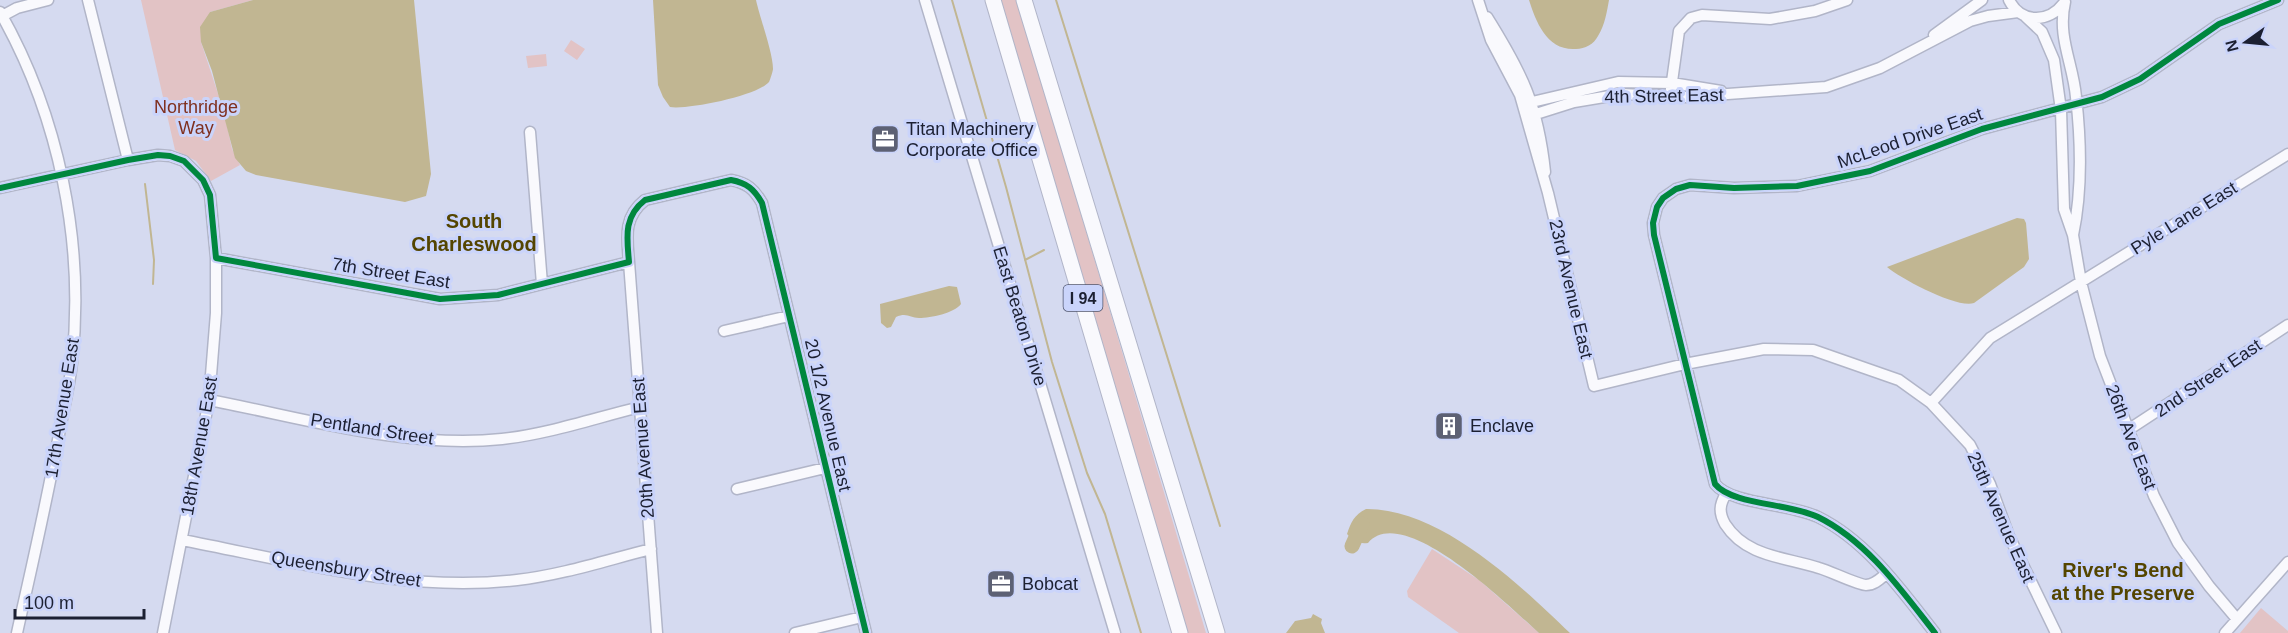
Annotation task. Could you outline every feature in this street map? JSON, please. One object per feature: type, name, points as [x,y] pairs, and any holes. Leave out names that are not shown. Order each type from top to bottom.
[{"type":"highway","name":"I 94","points":[[1024,0],[1217,633]]},
{"type":"highway","name":"I 94","points":[[994,3],[1180,633]]},
{"type":"street","points":[[1,14],[48,0]]},
{"type":"street","points":[[88,0],[128,160]]},
{"type":"street","name":"East Beaton Drive","points":[[925,0],[1115,633]]},
{"type":"street","points":[[1670,96],[1679,31],[1691,18],[1702,15],[1770,19],[1815,11],[1847,0]]},
{"type":"street","name":"4th Street East","points":[[1913,50],[1982,0]]},
{"type":"street","points":[[2009,0],[2042,32],[2054,60],[2061,110],[2064,208],[2073,236]]},
{"type":"street","name":"McLeod Drive East","points":[[1726,495],[1715,484],[1712,476],[1653,228],[1657,207],[1663,198],[1676,189],[1690,185],[1734,188],[1784,187],[1845,178],[1893,164],[1996,124],[2077,106],[2140,79],[2219,24],[2278,0]]},
{"type":"street","points":[[2065,1],[2061,22],[2077,106],[2079,210],[2073,236]]},
{"type":"street","name":"4th Street East","points":[[1536,114],[1597,97],[1622,94],[1745,95],[1826,87],[1880,68],[1970,21],[1988,16],[2022,14],[2035,19],[2052,15],[2065,1]]},
{"type":"street","name":"23rd Avenue East","points":[[1479,3],[1487,30],[1528,106],[1594,386]]},
{"type":"street","name":"17th Avenue East","points":[[1,14],[17,43],[35,87],[61,174],[76,268],[72,362],[46,506],[17,633]]},
{"type":"street","name":"4th Street East","points":[[1528,106],[1618,82],[1672,83],[1745,95]]},
{"type":"street","name":"23rd Avenue East","points":[[1528,106],[1536,114],[1548,193]]},
{"type":"street","points":[[530,132],[542,284]]},
{"type":"street","name":"Pyle Lane East","points":[[1931,403],[1983,343],[2288,154]]},
{"type":"street","points":[[0,188],[128,160],[158,155],[170,156],[184,161],[195,170],[210,195],[216,258]]},
{"type":"street","name":"20 1/2 Avenue East","points":[[629,262],[629,218],[636,207],[645,200],[731,180],[743,182],[755,190],[762,203],[866,633]]},
{"type":"street","name":"26th Ave East","points":[[2073,236],[2081,282],[2100,356],[2154,496],[2178,543],[2236,618]]},
{"type":"street","name":"7th Street East","points":[[216,258],[440,299],[498,295],[629,262]]},
{"type":"street","name":"18th Avenue East","points":[[163,633],[209,400],[216,313],[216,258]]},
{"type":"street","name":"20th Avenue East","points":[[629,262],[657,633]]},
{"type":"street","points":[[724,331],[789,316]]},
{"type":"street","name":"2nd Street East","points":[[2128,430],[2288,325]]},
{"type":"street","name":"25th Avenue East","points":[[1594,386],[1764,348],[1814,350],[1899,380],[1931,403],[1970,445],[1990,484],[2008,536],[2055,633]]},
{"type":"street","name":"Pentland Street","points":[[209,400],[400,437],[445,441],[504,439],[640,407]]},
{"type":"street","points":[[736,489],[825,468]]},
{"type":"street","points":[[1886,574],[1869,586],[1860,585],[1816,567],[1756,551],[1731,532],[1722,519],[1721,502],[1726,495],[1783,505],[1820,518],[1845,534],[1886,574],[1935,633]]},
{"type":"street","name":"Queensbury Street","points":[[183,540],[349,573],[436,583],[489,582],[555,574],[651,549]]},
{"type":"street","points":[[2224,633],[2288,562]]},
{"type":"street","points":[[795,633],[862,617]]},
{"type":"green space","name":"Northridge Way","points":[[141,0],[253,0],[210,12],[201,42],[224,112],[232,149],[240,165],[211,181],[196,161],[175,150]]},
{"type":"green space","points":[[1000,0],[1017,0],[1206,633],[1188,633]]},
{"type":"green space","points":[[571,40],[585,49],[577,60],[564,51]]},
{"type":"green space","points":[[546,54],[547,66],[528,68],[526,56]]},
{"type":"green space","points":[[1432,549],[1479,580],[1539,633],[1459,633],[1408,597],[1407,591]]},
{"type":"green space","points":[[2261,608],[2288,631],[2288,633],[2240,633]]},
{"type":"shaded area","points":[[253,0],[414,0],[431,174],[426,196],[405,202],[256,175],[246,171],[235,158],[212,71],[201,42],[200,27],[210,12]]},
{"type":"shaded area","points":[[653,0],[756,0],[772,62],[773,70],[769,82],[737,97],[691,106],[670,107],[658,85]]},
{"type":"shaded area","points":[[1529,0],[1609,0],[1604,23],[1596,39],[1589,46],[1576,49],[1557,45],[1544,34]]},
{"type":"shaded area","points":[[2017,218],[2024,219],[2026,223],[2029,259],[2024,267],[1974,303],[1966,304],[1943,297],[1904,279],[1887,267]]},
{"type":"shaded area","points":[[949,286],[957,287],[961,304],[953,310],[924,318],[906,315],[896,317],[891,327],[887,328],[881,323],[880,304]]},
{"type":"shaded area","points":[[1366,509],[1394,512],[1422,521],[1450,535],[1503,572],[1570,633],[1539,633],[1482,582],[1430,546],[1406,536],[1384,534],[1368,543],[1354,540],[1347,534],[1348,530],[1356,516]]},
{"type":"shaded area","points":[[1313,614],[1322,619],[1321,623],[1325,633],[1286,633],[1295,621],[1311,618]]},
{"type":"waterway","points":[[952,0],[1006,187],[1052,362],[1087,473],[1105,514],[1141,633]]},
{"type":"waterway","points":[[1056,0],[1220,526]]},
{"type":"waterway","points":[[145,184],[154,260],[153,284]]},
{"type":"waterway","points":[[1025,260],[1044,250]]},
{"type":"waterway","points":[[1352,546],[1362,524]]},
{"type":"cycle path","points":[[1935,633],[1868,553],[1836,527],[1806,512],[1734,496],[1715,484],[1654,235],[1653,223],[1657,207],[1663,198],[1676,189],[1690,185],[1734,188],[1797,186],[1870,171],[1982,129],[2102,97],[2140,79],[2219,24],[2278,0]]},
{"type":"cycle path","points":[[0,188],[128,160],[158,155],[170,156],[184,161],[203,180],[210,195],[216,258],[440,299],[498,295],[629,262],[628,228],[633,213],[645,200],[731,180],[746,185],[753,190],[762,203],[866,633]]},
{"type":"place","name":"Titan Machinery Corporate Office","points":[[885,139]]},
{"type":"place","name":"Enclave","points":[[1449,426]]},
{"type":"place","name":"Bobcat","points":[[1001,584]]},
{"type":"district","name":"South Charleswood","points":[[474,232]]},
{"type":"district","name":"River's Bend at the Preserve","points":[[2123,582]]}]
